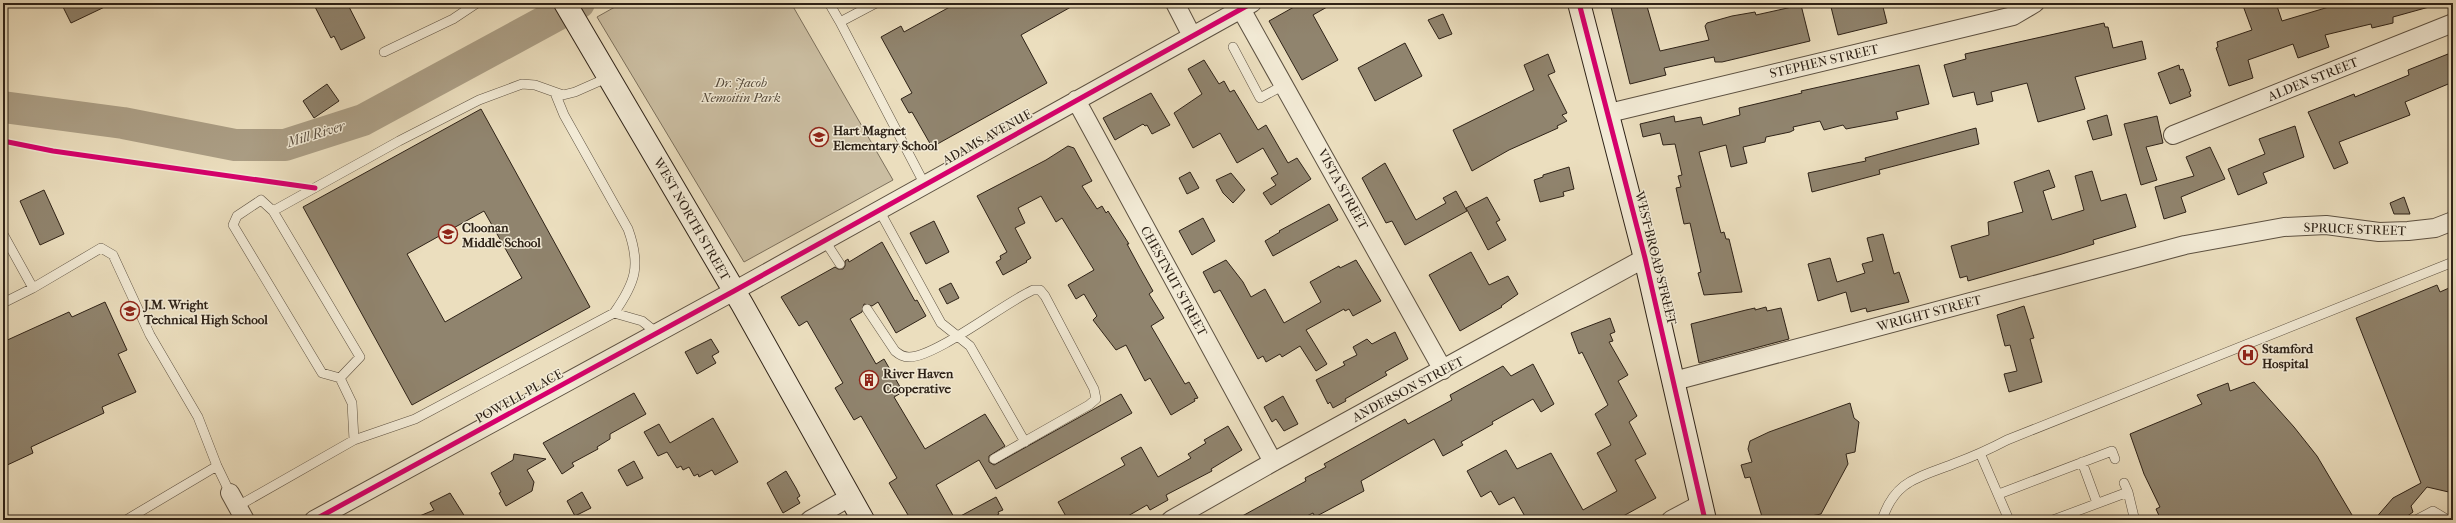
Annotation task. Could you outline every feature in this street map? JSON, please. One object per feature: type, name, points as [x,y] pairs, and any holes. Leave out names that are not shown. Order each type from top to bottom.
[{"type":"street","name":"WEST NORTH STREET","points":[[565,3],[734,291],[863,520]]},
{"type":"street","points":[[1174,3],[1192,36]]},
{"type":"street","name":"WEST BROAD STREET","points":[[1579,3],[1609,113],[1645,258],[1703,512]]},
{"type":"street","name":"STEPHEN STREET","points":[[1609,113],[2013,16],[2035,3]]},
{"type":"street","name":"ADAMS AVENUE","points":[[734,291],[1246,6]]},
{"type":"street","name":"VISTA STREET","points":[[1246,6],[1284,85],[1443,370]]},
{"type":"street","name":"ALDEN STREET","points":[[2173,135],[2453,23]]},
{"type":"street","name":"CHESTNUT STREET","points":[[1076,100],[1273,462]]},
{"type":"street","name":"SPRUCE STREET","points":[[2185,245],[2284,227],[2326,225],[2379,232],[2435,228],[2453,221]]},
{"type":"street","name":"WRIGHT STREET","points":[[1674,381],[2185,245]]},
{"type":"street","name":"ANDERSON STREET","points":[[1171,520],[1273,462],[1645,258]]},
{"type":"street","name":"POWELL PLACE","points":[[314,520],[734,291]]},
{"type":"street","points":[[810,520],[850,497]]},
{"type":"street","points":[[1671,520],[1703,512]]},
{"type":"lane","points":[[384,52],[453,19],[477,3]]},
{"type":"lane","points":[[829,3],[924,185]]},
{"type":"lane","points":[[840,22],[876,3]]},
{"type":"lane","points":[[1233,47],[1260,98],[1284,85]]},
{"type":"lane","points":[[273,211],[399,141],[479,100],[522,84],[535,86],[563,95],[575,92],[609,77]]},
{"type":"lane","points":[[3,303],[33,288],[101,248],[113,255],[150,335],[198,417],[217,466],[238,506],[354,440],[414,419],[614,313],[631,286],[635,273],[637,260],[634,245],[628,229],[564,115],[555,93]]},
{"type":"lane","points":[[340,378],[360,357],[273,211],[261,200],[237,216],[233,225],[322,373],[340,378],[352,403],[354,440]]},
{"type":"lane","points":[[879,210],[941,323],[970,346],[979,359],[1025,442]]},
{"type":"lane","points":[[3,234],[33,288]]},
{"type":"lane","points":[[825,241],[840,264]]},
{"type":"lane","points":[[1882,520],[1891,499],[1908,482],[2453,262]]},
{"type":"lane","points":[[867,309],[895,351],[902,356],[910,357],[921,354],[957,336],[1032,290],[1040,290],[1045,296],[1094,389],[1096,399],[1089,405],[994,460]]},
{"type":"lane","points":[[614,313],[642,321],[656,333]]},
{"type":"lane","points":[[1998,494],[2112,451],[2115,459]]},
{"type":"lane","points":[[1980,453],[2008,520]]},
{"type":"lane","points":[[2082,462],[2097,503]]},
{"type":"lane","points":[[126,520],[217,466]]},
{"type":"lane","points":[[2059,519],[2097,503],[2126,487],[2134,517],[2132,520]]},
{"type":"lane","points":[[2416,520],[2433,511],[2448,520]]},
{"type":"green space","name":"Dr. Jacob Nemoitin Park","points":[[622,3],[791,3],[893,180],[744,262],[597,17]]},
{"type":"building","points":[[61,3],[113,3],[71,23]]},
{"type":"building","points":[[313,3],[347,3],[365,38],[341,50],[334,36],[331,38]]},
{"type":"building","points":[[957,3],[1078,3],[1021,35],[1047,83],[932,147],[912,112],[909,113],[901,99],[912,93],[881,37],[901,26],[904,32]]},
{"type":"building","points":[[1301,3],[1334,3],[1313,15],[1338,60],[1302,80],[1269,21]]},
{"type":"building","points":[[1610,3],[1646,3],[1660,51],[1709,40],[1705,26],[1707,23],[1732,16],[1755,12],[1756,15],[1801,5],[1810,41],[1722,62],[1715,62],[1714,57],[1664,68],[1666,75],[1630,84]]},
{"type":"building","points":[[1830,3],[1882,3],[1887,23],[1838,35]]},
{"type":"building","points":[[2242,3],[2276,3],[2282,21],[2332,6],[2331,3],[2429,3],[2429,7],[2393,17],[2393,23],[2372,28],[2371,24],[2325,35],[2329,47],[2298,58],[2293,44],[2248,60],[2253,78],[2229,86],[2216,48],[2218,47],[2217,42],[2252,30]]},
{"type":"building","points":[[1443,14],[1452,34],[1439,39],[1428,20]]},
{"type":"building","points":[[2104,23],[2105,27],[2108,27],[2113,48],[2142,41],[2146,59],[2075,77],[2085,109],[2038,122],[2027,83],[1991,92],[1993,101],[1977,105],[1974,92],[1953,97],[1944,65],[1966,59],[1965,54]]},
{"type":"building","points":[[1405,43],[1422,76],[1375,101],[1358,68]]},
{"type":"building","points":[[1548,54],[1555,72],[1548,75],[1567,113],[1562,115],[1567,121],[1557,126],[1558,128],[1509,150],[1472,171],[1453,130],[1534,90],[1524,65]]},
{"type":"building","points":[[2448,54],[2453,66],[2453,82],[2405,102],[2410,115],[2339,142],[2348,163],[2334,169],[2308,112],[2354,94],[2355,97],[2409,75],[2408,70]]},
{"type":"building","points":[[1204,60],[1219,84],[1224,81],[1230,92],[1234,90],[1258,130],[1266,125],[1288,163],[1297,158],[1311,179],[1271,205],[1263,193],[1276,185],[1271,178],[1278,174],[1263,148],[1237,163],[1220,133],[1193,148],[1174,113],[1202,94],[1188,69]]},
{"type":"building","points":[[1919,65],[1929,104],[1896,112],[1898,119],[1846,129],[1843,125],[1824,130],[1820,121],[1793,127],[1794,130],[1790,132],[1766,137],[1765,142],[1743,147],[1747,163],[1731,167],[1726,145],[1699,152],[1721,233],[1724,232],[1726,239],[1729,239],[1742,292],[1704,295],[1698,273],[1701,272],[1690,223],[1684,224],[1676,188],[1681,187],[1678,176],[1682,175],[1675,144],[1663,145],[1660,133],[1643,137],[1640,124],[1674,116],[1675,122],[1701,117],[1703,125],[1740,115],[1739,108],[1802,93],[1801,91]]},
{"type":"building","points":[[2179,65],[2180,70],[2183,69],[2191,91],[2189,92],[2191,96],[2170,104],[2158,73]]},
{"type":"building","points":[[327,84],[339,101],[314,118],[303,101]]},
{"type":"building","points":[[1151,93],[1170,125],[1152,134],[1147,125],[1145,126],[1143,124],[1115,140],[1103,118]]},
{"type":"building","points":[[481,109],[590,307],[412,405],[303,207]],"holes":[[[484,211],[522,278],[445,322],[407,254]]]},
{"type":"building","points":[[2107,115],[2112,135],[2093,140],[2087,121]]},
{"type":"building","points":[[2157,116],[2163,143],[2146,147],[2157,180],[2141,185],[2124,124]]},
{"type":"building","points":[[2295,126],[2304,157],[2263,173],[2267,183],[2238,195],[2228,169],[2265,154],[2259,139]]},
{"type":"building","points":[[1976,128],[1979,144],[1879,170],[1880,174],[1812,192],[1808,173],[1866,161],[1865,158]]},
{"type":"building","points":[[1068,146],[1074,148],[1092,181],[1082,186],[1097,209],[1102,206],[1106,213],[1108,211],[1129,244],[1127,244],[1153,291],[1149,294],[1164,318],[1151,326],[1185,384],[1189,382],[1198,398],[1194,399],[1195,401],[1171,415],[1150,378],[1145,381],[1126,345],[1116,350],[1093,320],[1097,316],[1084,294],[1076,299],[1068,285],[1094,270],[1062,218],[1056,222],[1041,196],[1018,208],[1025,223],[1015,228],[1031,258],[1026,261],[1027,262],[1003,275],[996,262],[1001,259],[1000,256],[1007,252],[977,196],[1046,160]]},
{"type":"building","points":[[2210,147],[2225,179],[2181,197],[2186,212],[2164,219],[2155,187],[2194,176],[2186,157]]},
{"type":"building","points":[[1385,163],[1416,220],[1446,203],[1443,198],[1456,191],[1467,211],[1405,245],[1392,221],[1386,223],[1362,178]]},
{"type":"building","points":[[1569,167],[1574,189],[1563,192],[1564,196],[1540,202],[1534,180],[1543,177],[1543,175]]},
{"type":"building","points":[[2049,170],[2055,187],[2043,191],[2052,220],[2084,210],[2075,176],[2092,171],[2101,201],[2126,194],[2136,227],[2093,240],[2094,244],[2062,254],[1968,281],[1967,276],[1960,278],[1951,246],[1989,235],[1988,222],[2023,212],[2014,182]]},
{"type":"building","points":[[1190,172],[1199,188],[1187,194],[1179,178]]},
{"type":"building","points":[[1231,173],[1245,190],[1233,203],[1223,193],[1216,180]]},
{"type":"building","points":[[44,190],[64,234],[40,245],[20,201]]},
{"type":"building","points":[[1487,197],[1500,220],[1496,222],[1506,240],[1488,250],[1466,208]]},
{"type":"building","points":[[2404,197],[2410,214],[2394,214],[2390,203]]},
{"type":"building","points":[[1329,204],[1338,220],[1273,256],[1265,241],[1280,232],[1279,231]]},
{"type":"building","points":[[1203,218],[1215,241],[1192,255],[1179,231]]},
{"type":"building","points":[[934,221],[949,252],[926,264],[910,233]]},
{"type":"building","points":[[1883,234],[1894,274],[1899,272],[1909,302],[1867,312],[1866,308],[1851,312],[1846,292],[1818,301],[1808,264],[1830,258],[1837,282],[1865,273],[1862,264],[1873,261],[1867,238]]},
{"type":"building","name":"River Haven Cooperative","points":[[882,242],[915,301],[917,300],[926,316],[896,333],[878,302],[872,306],[864,304],[862,312],[850,319],[876,364],[884,359],[903,392],[894,397],[925,449],[985,414],[1005,446],[989,456],[989,462],[994,465],[1121,394],[1132,413],[996,489],[979,460],[936,485],[955,519],[996,497],[1003,510],[998,512],[999,514],[989,520],[911,520],[889,483],[897,478],[861,416],[854,420],[835,388],[843,383],[807,321],[799,326],[781,297],[835,267],[838,269],[843,269],[845,266],[845,261],[848,259],[849,262]]},
{"type":"building","points":[[1471,252],[1489,285],[1508,276],[1518,294],[1501,306],[1502,307],[1460,331],[1429,275]]},
{"type":"building","points":[[1226,260],[1243,282],[1251,297],[1265,289],[1284,323],[1321,302],[1310,282],[1339,266],[1340,268],[1356,260],[1381,301],[1353,316],[1349,309],[1345,311],[1344,309],[1306,330],[1327,364],[1316,371],[1300,346],[1282,357],[1280,354],[1266,362],[1263,356],[1258,359],[1220,290],[1214,293],[1203,272]]},
{"type":"building","points":[[951,283],[959,298],[947,304],[939,289]]},
{"type":"building","points":[[2437,285],[2440,292],[2449,288],[2453,297],[2453,493],[2427,487],[2411,506],[2413,512],[2402,520],[2374,520],[2393,498],[2421,483],[2356,318]]},
{"type":"building","points":[[105,302],[127,350],[118,354],[136,392],[102,407],[104,413],[31,447],[33,453],[3,467],[3,342],[69,312],[72,317]]},
{"type":"building","points":[[2024,306],[2034,338],[2030,339],[2042,382],[2009,392],[2004,374],[2017,371],[2010,345],[2005,346],[1997,315]]},
{"type":"building","points":[[1766,307],[1767,311],[1781,308],[1789,339],[1699,363],[1691,324],[1746,310],[1755,308],[1755,310]]},
{"type":"building","points":[[1610,318],[1615,332],[1610,334],[1613,341],[1609,342],[1628,375],[1618,381],[1637,416],[1629,422],[1646,454],[1635,460],[1656,498],[1616,520],[1527,520],[1514,497],[1499,505],[1491,491],[1481,497],[1467,471],[1506,450],[1517,469],[1551,453],[1583,510],[1617,491],[1597,453],[1611,445],[1595,414],[1608,405],[1582,352],[1579,354],[1571,333]]},
{"type":"building","points":[[1395,332],[1408,359],[1385,372],[1387,375],[1345,399],[1346,401],[1333,408],[1330,402],[1328,404],[1316,380],[1345,365],[1343,362],[1357,355],[1353,347],[1367,339],[1372,344]]},
{"type":"building","points":[[711,339],[719,352],[712,356],[716,363],[697,374],[685,352]]},
{"type":"building","points":[[1533,364],[1554,404],[1541,412],[1533,399],[1492,422],[1493,424],[1461,442],[1463,445],[1443,456],[1434,439],[1361,481],[1364,491],[1315,517],[1313,513],[1299,520],[1235,520],[1306,481],[1305,478],[1326,467],[1324,464],[1405,419],[1408,424],[1452,400],[1450,395],[1503,366],[1511,376]]},
{"type":"building","name":"Stamford Hospital","points":[[2254,382],[2294,427],[2317,456],[2355,520],[2161,520],[2156,509],[2160,507],[2144,474],[2130,434],[2202,404],[2197,395],[2228,383],[2230,391]]},
{"type":"building","points":[[634,393],[646,414],[610,434],[610,439],[597,447],[598,449],[572,463],[574,466],[562,474],[543,443]]},
{"type":"building","points":[[1283,396],[1298,424],[1284,431],[1276,419],[1272,422],[1264,407]]},
{"type":"building","points":[[1850,403],[1854,418],[1859,422],[1855,452],[1846,454],[1848,464],[1821,514],[1811,516],[1812,520],[1763,520],[1750,477],[1745,478],[1741,465],[1752,462],[1748,449],[1750,441],[1769,432]]},
{"type":"building","points":[[713,418],[738,462],[715,475],[712,470],[699,477],[698,474],[694,476],[689,467],[683,470],[681,466],[677,468],[667,452],[658,456],[644,432],[659,424],[670,443]]},
{"type":"building","points":[[1228,426],[1242,450],[1211,469],[1212,471],[1166,495],[1168,500],[1150,510],[1147,505],[1121,520],[1068,520],[1058,502],[1125,465],[1121,458],[1141,447],[1158,477],[1191,458],[1188,454],[1206,443],[1204,440]]},
{"type":"building","points":[[514,454],[546,459],[527,470],[534,482],[532,491],[506,506],[499,493],[501,492],[491,473],[513,460]]},
{"type":"building","points":[[634,461],[643,478],[627,486],[618,470]]},
{"type":"building","points":[[786,471],[800,496],[797,498],[800,503],[783,513],[767,483]]},
{"type":"building","points":[[582,492],[591,508],[575,516],[567,501]]},
{"type":"building","points":[[450,493],[467,520],[410,520],[434,510],[430,503]]},
{"type":"waterway","name":"Mill River","points":[[3,107],[123,123],[235,145],[285,145],[363,120],[579,3]]},
{"type":"cycle path","points":[[314,520],[734,291],[1252,3]]},
{"type":"cycle path","points":[[1579,3],[1645,258],[1705,520]]},
{"type":"cycle path","points":[[3,141],[53,151],[315,188]]},
{"type":"place","name":"Hart Magnet Elementary School","points":[[819,137]]},
{"type":"place","name":"Cloonan Middle School","points":[[448,234]]},
{"type":"place","name":"J.M. Wright Technical High School","points":[[130,311]]},
{"type":"place","name":"Stamford Hospital","points":[[2248,355]]},
{"type":"place","name":"River Haven Cooperative","points":[[869,380]]}]
